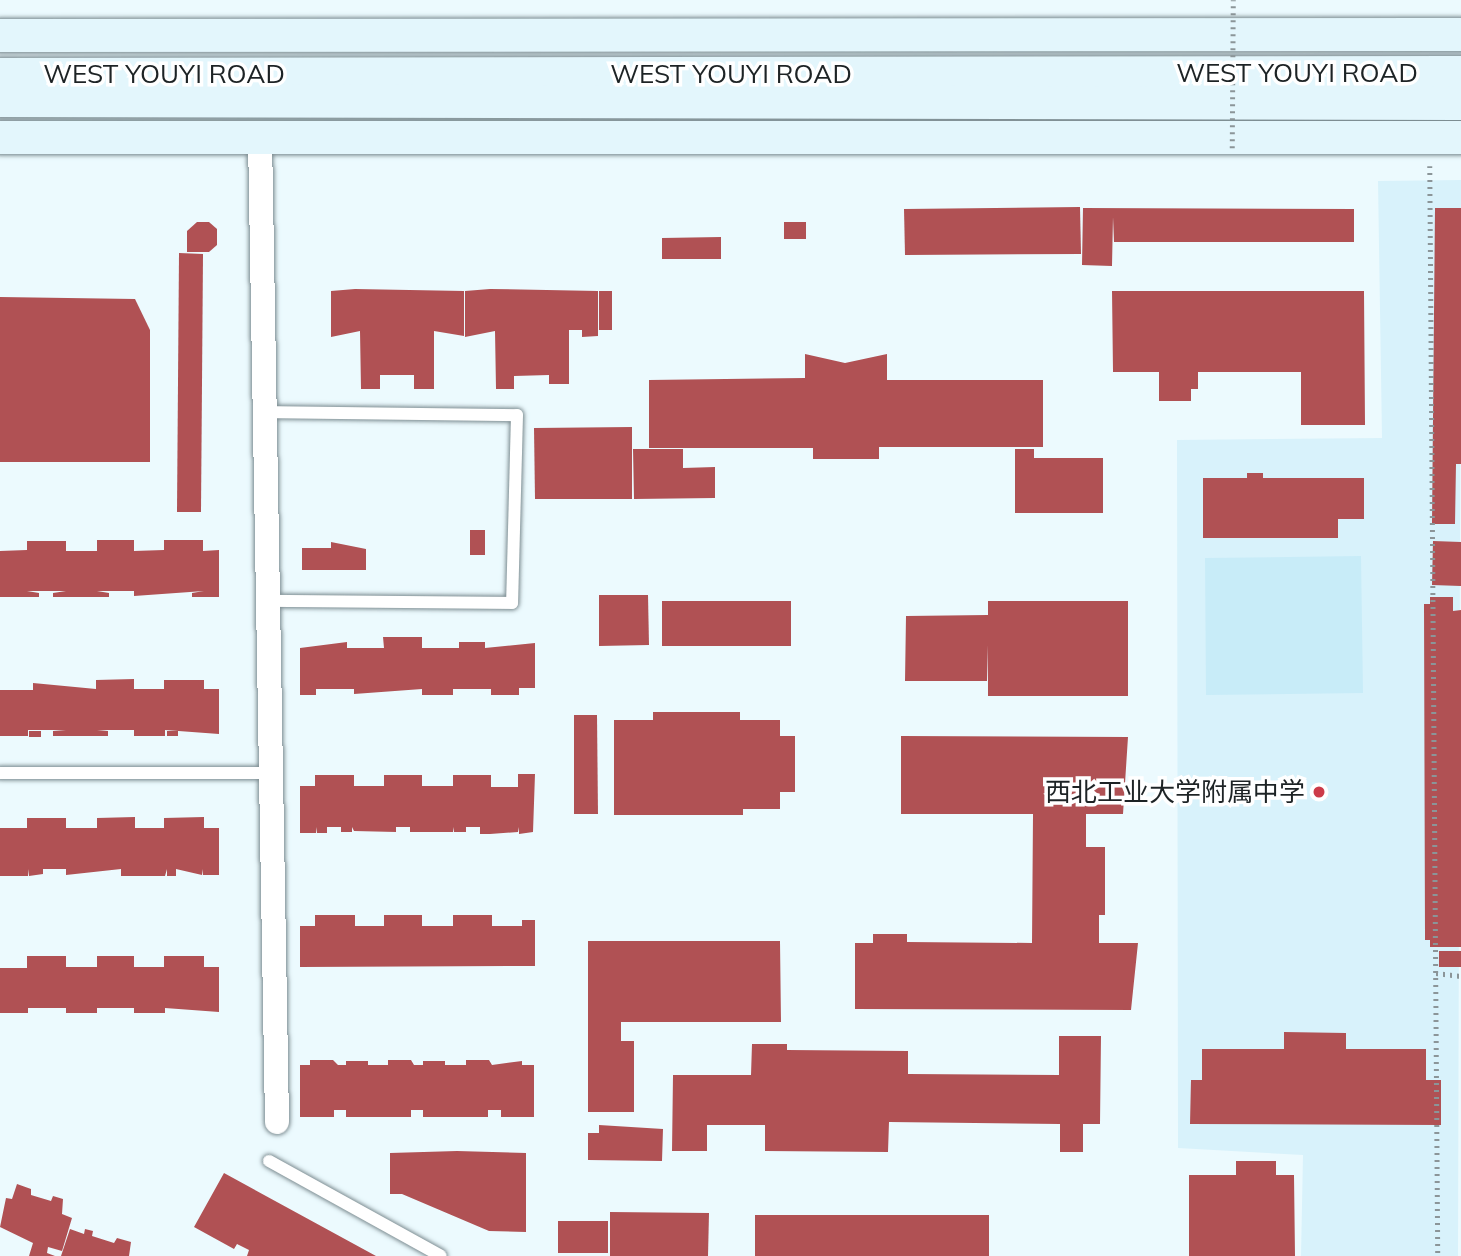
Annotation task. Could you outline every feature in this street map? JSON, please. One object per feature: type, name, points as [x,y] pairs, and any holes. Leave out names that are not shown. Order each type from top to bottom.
[{"type":"main road","points":[[0,36],[1461,34]]},
{"type":"main road","name":"WEST YOUYI ROAD","points":[[0,74],[1461,72]]},
{"type":"main road","name":"WEST YOUYI ROAD","points":[[0,100],[1461,103]]},
{"type":"main road","points":[[0,136],[1445,137]]},
{"type":"street","points":[[260,136],[277,1122]]},
{"type":"lane","points":[[264,412],[517,415],[512,603],[267,601]]},
{"type":"lane","points":[[0,773],[271,774]]},
{"type":"lane","points":[[270,1161],[441,1256]]},
{"type":"path","points":[[1232,148],[1233,0]]},
{"type":"path","points":[[1437,1256],[1436,973],[1445,137]]},
{"type":"path","points":[[1436,973],[1461,976]]},
{"type":"shaded area","name":"西北工业大学附属中学","points":[[1461,180],[1458,1256],[1301,1256],[1303,1155],[1178,1148],[1177,440],[1382,438],[1378,181]]},
{"type":"shaded area","points":[[1361,556],[1363,693],[1206,695],[1205,558]]},
{"type":"building","points":[[1080,207],[1081,254],[905,255],[904,209]]},
{"type":"building","points":[[1083,208],[1354,209],[1354,242],[1114,242],[1113,217],[1112,266],[1082,265]]},
{"type":"building","points":[[1435,208],[1461,208],[1461,464],[1456,464],[1455,524],[1432,524]]},
{"type":"building","points":[[197,222],[209,222],[217,229],[217,245],[209,252],[187,252],[187,231]]},
{"type":"building","points":[[784,222],[806,222],[806,239],[784,239]]},
{"type":"building","points":[[721,237],[721,259],[662,259],[662,238]]},
{"type":"building","points":[[179,253],[203,254],[201,512],[177,512]]},
{"type":"building","points":[[331,291],[464,291],[464,336],[434,331],[434,389],[414,389],[414,375],[380,375],[380,389],[361,389],[360,331],[331,337]]},
{"type":"building","points":[[465,291],[598,291],[598,336],[582,337],[582,330],[569,330],[569,384],[549,384],[549,375],[514,376],[514,389],[496,389],[495,331],[465,337]]},
{"type":"building","points":[[599,291],[612,291],[612,330],[599,330]]},
{"type":"building","points":[[1112,291],[1364,291],[1365,425],[1301,425],[1301,372],[1198,372],[1198,389],[1191,389],[1191,401],[1159,401],[1159,372],[1113,372]]},
{"type":"building","points":[[0,297],[135,299],[150,330],[150,462],[0,462]]},
{"type":"building","points":[[805,354],[845,363],[887,354],[887,380],[1043,380],[1043,447],[879,447],[879,459],[813,459],[813,448],[649,448],[649,380],[805,378]]},
{"type":"building","points":[[632,427],[632,499],[535,499],[534,428]]},
{"type":"building","points":[[633,449],[683,449],[683,468],[715,467],[715,498],[634,499]]},
{"type":"building","points":[[1015,449],[1034,449],[1034,458],[1103,458],[1103,513],[1015,513]]},
{"type":"building","points":[[1247,473],[1263,473],[1263,478],[1364,478],[1364,519],[1338,519],[1338,538],[1203,538],[1203,478],[1247,478]]},
{"type":"building","points":[[470,530],[485,530],[485,555],[470,555]]},
{"type":"building","points":[[97,540],[134,540],[134,551],[164,550],[164,540],[203,540],[203,551],[219,550],[219,597],[192,597],[192,593],[204,591],[134,596],[134,591],[97,591],[109,593],[109,597],[53,597],[53,593],[66,591],[27,591],[39,593],[39,597],[0,597],[0,551],[27,550],[27,541],[66,541],[66,551],[97,551]]},
{"type":"building","points":[[1433,541],[1461,542],[1461,586],[1432,585]]},
{"type":"building","points":[[331,542],[366,549],[366,570],[302,570],[302,548],[331,548]]},
{"type":"building","points":[[599,595],[648,595],[649,645],[599,646]]},
{"type":"building","points":[[1430,597],[1453,597],[1453,611],[1461,610],[1461,947],[1430,947],[1430,940],[1425,940],[1424,604],[1430,604]]},
{"type":"building","points":[[662,601],[791,601],[791,646],[662,646]]},
{"type":"building","points":[[988,601],[1128,601],[1128,696],[988,696],[988,645],[987,681],[905,681],[906,616],[988,615]]},
{"type":"building","points":[[383,637],[422,637],[422,648],[459,648],[459,642],[485,642],[485,648],[535,643],[535,688],[519,688],[519,695],[491,695],[491,689],[453,689],[453,695],[422,695],[422,689],[354,694],[354,689],[316,689],[316,695],[300,695],[300,648],[347,642],[347,648],[384,648]]},
{"type":"building","points":[[134,679],[134,689],[164,689],[164,680],[204,680],[204,689],[219,689],[219,734],[165,730],[165,736],[134,736],[134,730],[97,730],[108,731],[108,736],[53,736],[53,731],[66,730],[28,730],[28,736],[0,736],[0,690],[33,690],[33,683],[96,689],[96,680]]},
{"type":"building","points":[[653,712],[740,712],[740,720],[780,720],[780,736],[795,736],[795,792],[780,792],[780,809],[743,809],[743,815],[614,815],[614,720],[653,720]]},
{"type":"building","points":[[574,715],[597,715],[598,814],[574,814]]},
{"type":"building","points":[[29,731],[41,731],[41,737],[29,737]]},
{"type":"building","points":[[167,731],[178,731],[178,736],[167,736]]},
{"type":"building","points":[[901,736],[1128,737],[1123,814],[1086,814],[1086,847],[1105,847],[1105,915],[1099,915],[1099,943],[1138,943],[1131,1010],[855,1009],[855,943],[873,943],[873,934],[907,934],[907,942],[1032,943],[1033,814],[901,814]]},
{"type":"building","points":[[518,774],[535,774],[533,832],[519,834],[519,827],[518,832],[480,834],[480,827],[466,827],[466,832],[454,832],[454,827],[453,832],[410,832],[410,827],[396,827],[396,832],[354,831],[352,827],[352,832],[341,832],[341,827],[327,827],[327,833],[317,833],[316,827],[316,833],[300,833],[300,786],[315,786],[315,775],[354,775],[354,786],[384,786],[384,775],[422,775],[422,786],[453,786],[453,775],[491,775],[491,787],[518,787]]},
{"type":"building","points":[[135,817],[135,828],[164,828],[164,818],[204,817],[204,828],[219,828],[219,875],[203,875],[203,869],[202,875],[176,869],[176,876],[167,876],[167,869],[165,876],[121,876],[121,869],[66,875],[66,869],[43,869],[43,874],[29,876],[28,869],[28,876],[0,876],[0,828],[27,828],[27,818],[66,818],[66,828],[97,828],[97,818]]},
{"type":"building","points":[[315,915],[355,915],[355,926],[384,926],[384,915],[422,915],[422,926],[453,926],[453,915],[492,915],[492,926],[522,926],[522,920],[535,920],[535,966],[300,967],[300,926],[315,926]]},
{"type":"building","points":[[588,941],[780,941],[781,1022],[621,1022],[621,1041],[634,1041],[634,1112],[588,1112]]},
{"type":"building","points":[[1439,951],[1461,951],[1461,967],[1439,967]]},
{"type":"building","points":[[27,956],[66,956],[66,967],[97,967],[97,956],[134,956],[134,967],[164,967],[164,956],[204,956],[204,967],[219,967],[219,1012],[165,1008],[165,1013],[134,1013],[134,1008],[97,1008],[97,1013],[66,1013],[66,1008],[28,1008],[28,1013],[0,1013],[0,968],[27,968]]},
{"type":"building","points":[[1284,1032],[1346,1033],[1346,1049],[1426,1049],[1426,1080],[1441,1080],[1441,1125],[1190,1124],[1191,1080],[1202,1080],[1202,1049],[1284,1049]]},
{"type":"building","points":[[1059,1036],[1101,1036],[1100,1124],[1083,1124],[1083,1152],[1060,1152],[1060,1124],[889,1122],[888,1152],[765,1151],[765,1125],[707,1125],[707,1151],[672,1151],[673,1075],[751,1075],[752,1044],[787,1044],[787,1050],[908,1051],[908,1074],[1059,1075]]},
{"type":"building","points":[[310,1060],[333,1060],[338,1065],[346,1065],[346,1061],[368,1061],[368,1065],[388,1065],[388,1060],[411,1060],[414,1065],[423,1065],[423,1061],[466,1065],[466,1060],[489,1060],[492,1065],[522,1061],[522,1065],[534,1065],[534,1117],[501,1117],[501,1110],[488,1110],[488,1117],[423,1117],[423,1110],[411,1110],[411,1117],[346,1117],[346,1110],[334,1110],[334,1117],[300,1117],[300,1065],[310,1065]]},
{"type":"building","points":[[599,1125],[663,1129],[662,1161],[588,1160],[588,1133],[599,1133]]},
{"type":"building","points":[[390,1153],[526,1153],[526,1232],[489,1231],[402,1194],[390,1194]]},
{"type":"building","points":[[1236,1161],[1276,1161],[1276,1175],[1294,1175],[1295,1256],[1189,1256],[1189,1175],[1236,1175]]},
{"type":"building","points":[[224,1173],[376,1256],[247,1256],[249,1250],[237,1244],[234,1249],[194,1227]]},
{"type":"building","points":[[17,1184],[31,1189],[31,1195],[51,1201],[53,1196],[63,1199],[62,1214],[72,1218],[62,1251],[48,1247],[47,1253],[55,1256],[29,1256],[33,1243],[0,1227],[6,1198],[12,1199]]},
{"type":"building","points":[[610,1212],[709,1213],[708,1256],[610,1256]]},
{"type":"building","points":[[755,1215],[989,1215],[989,1256],[755,1256]]},
{"type":"building","points":[[558,1221],[608,1221],[608,1253],[558,1253]]},
{"type":"building","points":[[70,1229],[84,1234],[85,1229],[93,1231],[92,1236],[114,1243],[117,1238],[131,1242],[129,1256],[61,1256]]},
{"type":"place","name":"西北工业大学附属中学","points":[[1319,792]]}]
